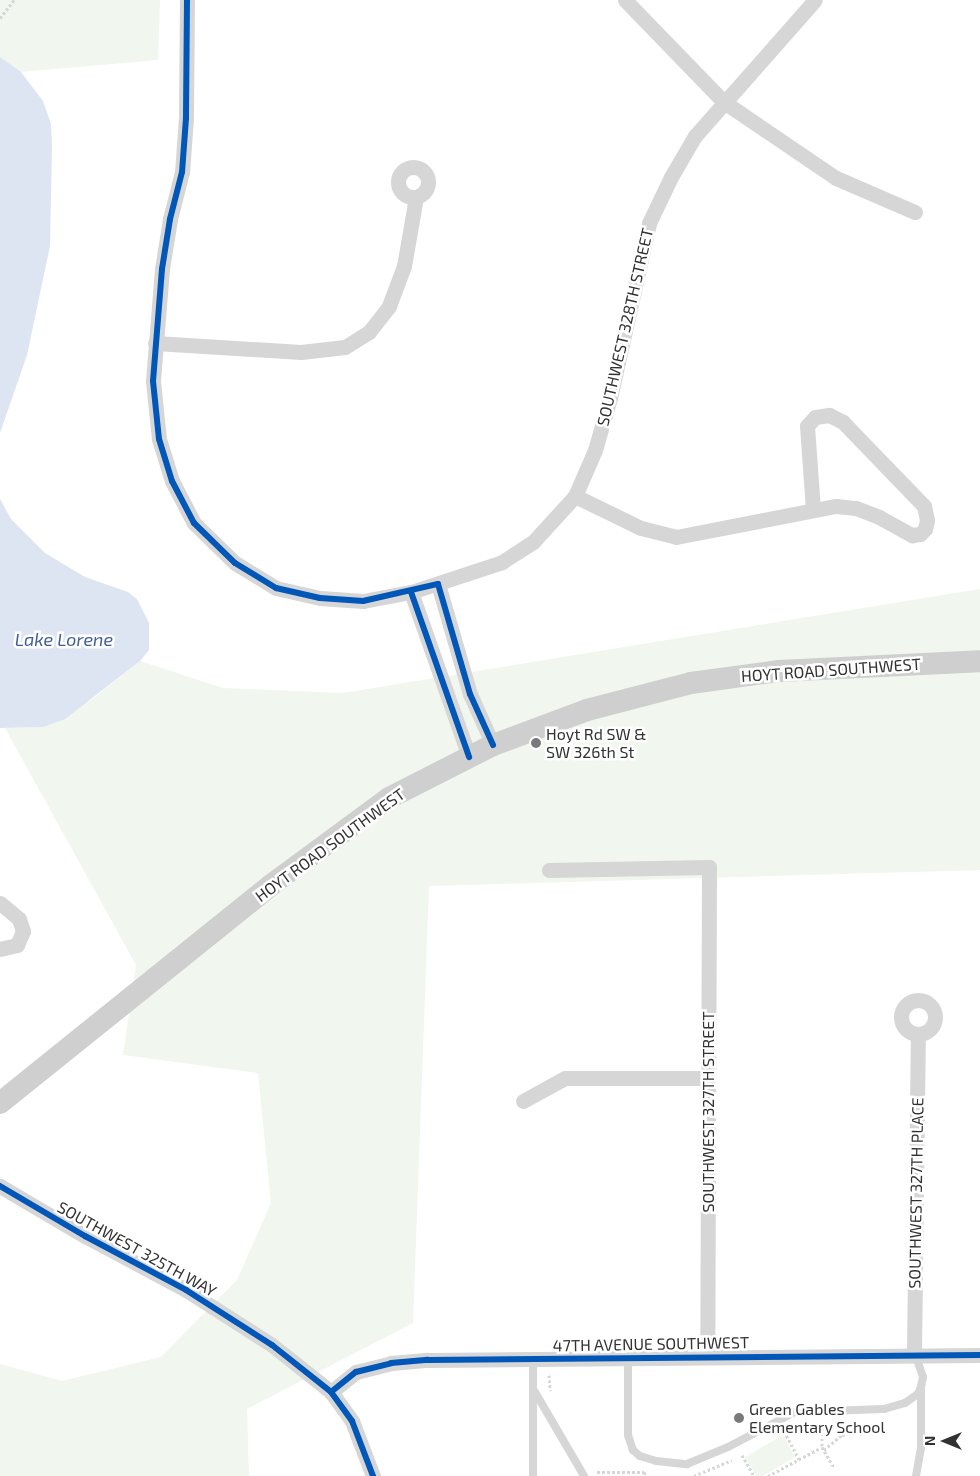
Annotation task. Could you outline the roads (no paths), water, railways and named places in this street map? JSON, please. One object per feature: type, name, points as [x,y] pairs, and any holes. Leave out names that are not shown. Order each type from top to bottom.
[{"type":"main road","name":"HOYT ROAD SOUTHWEST","points":[[0,1103],[271,885],[389,798],[493,744],[587,710],[691,682],[779,670],[980,661]]},
{"type":"street","name":"SOUTHWEST 328TH STREET","points":[[187,0],[186,118],[182,172],[168,227],[155,343],[153,381],[159,439],[172,481],[194,523],[235,563],[276,588],[320,598],[363,601],[412,592],[502,562],[533,542],[574,496],[594,450],[610,398],[649,223],[694,136],[815,0]]},
{"type":"street","points":[[625,0],[724,102],[789,149],[836,178],[915,212]]},
{"type":"street","points":[[155,343],[301,352],[345,347],[369,332],[389,306],[404,266],[416,197]]},
{"type":"street","points":[[574,496],[641,528],[676,537],[836,506],[856,508],[912,535],[920,534],[925,529],[924,506],[843,422],[829,415],[815,417],[807,426],[813,510]]},
{"type":"street","points":[[438,584],[470,694],[493,744]]},
{"type":"street","points":[[412,592],[469,756]]},
{"type":"street","name":"SOUTHWEST 327TH STREET","points":[[549,870],[709,867],[708,1357]]},
{"type":"street","points":[[0,903],[19,919],[23,931],[17,946],[0,949]]},
{"type":"street","name":"SOUTHWEST 327TH PLACE","points":[[914,1353],[918,1034]]},
{"type":"street","points":[[523,1101],[565,1078],[708,1078]]},
{"type":"street","name":"SOUTHWEST 325TH WAY","points":[[0,1186],[85,1236],[186,1290],[272,1345],[331,1392],[352,1421],[372,1476]]},
{"type":"street","name":"47TH AVENUE SOUTHWEST","points":[[331,1392],[356,1372],[391,1363],[914,1353],[980,1354]]},
{"type":"lane","points":[[628,1358],[629,1443],[640,1456],[664,1463],[698,1461],[795,1412],[897,1407],[918,1394],[921,1386],[923,1377],[914,1353]]},
{"type":"lane","points":[[533,1359],[533,1476]]},
{"type":"lane","points":[[916,1476],[921,1448],[921,1386]]},
{"type":"lane","points":[[534,1390],[584,1476]]},
{"type":"water","points":[[0,57],[21,72],[43,101],[51,124],[52,146],[50,246],[27,355],[0,433]]},
{"type":"water","name":"Lake Lorene","points":[[0,499],[11,519],[45,553],[85,577],[128,592],[137,599],[149,623],[149,650],[140,661],[65,719],[43,727],[0,728]]},
{"type":"place","name":"Hoyt Rd SW & SW 326th St","points":[[536,743]]},
{"type":"place","name":"Green Gables Elementary School","points":[[739,1418]]}]
